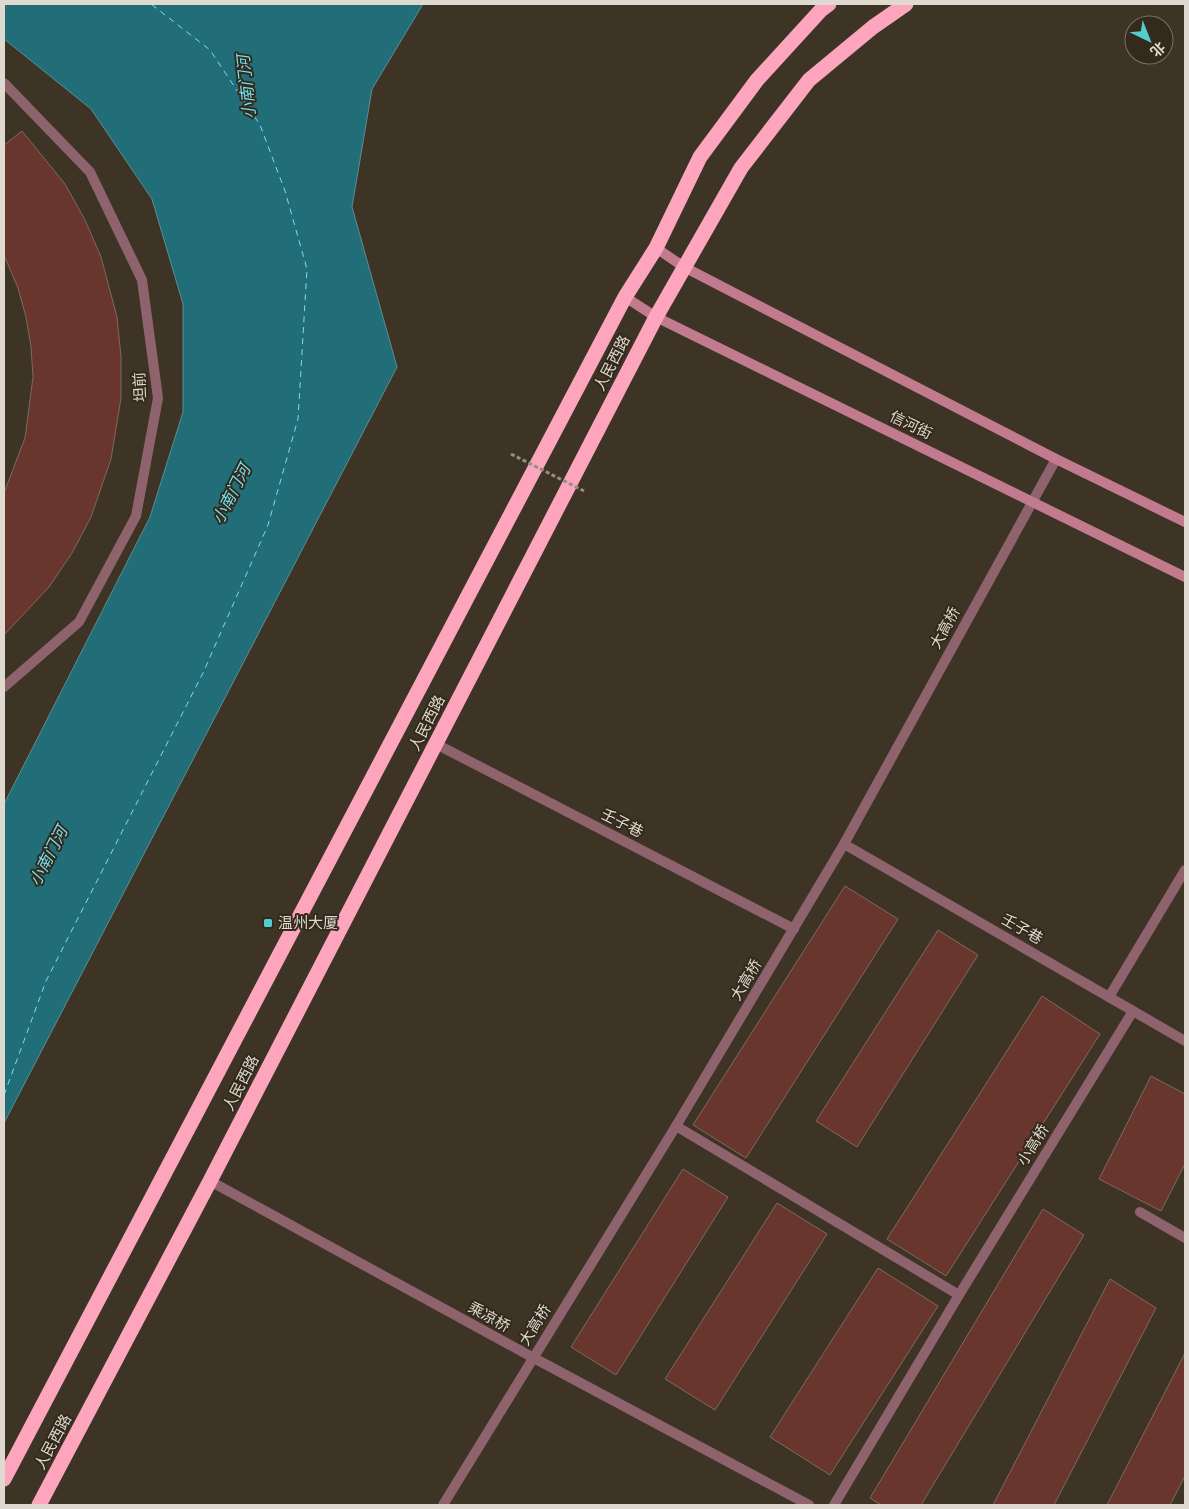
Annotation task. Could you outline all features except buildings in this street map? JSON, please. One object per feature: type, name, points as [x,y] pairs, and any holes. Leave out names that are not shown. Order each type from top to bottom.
[{"type":"highway","name":"人民西路","points":[[4,1479],[625,297],[656,248],[700,157],[758,80],[821,10],[829,4]]},
{"type":"highway","name":"人民西路","points":[[39,1505],[210,1181],[656,316],[741,168],[809,80],[873,27],[906,4]]},
{"type":"main road","points":[[656,248],[684,267],[1056,459],[1185,522]]},
{"type":"main road","name":"信河街","points":[[625,297],[656,316],[1185,577]]},
{"type":"street","name":"坦前","points":[[4,687],[79,622],[136,516],[158,398],[142,280],[90,172],[5,86]]},
{"type":"street","name":"大高桥","points":[[443,1505],[532,1357],[676,1126],[844,844],[1056,459]]},
{"type":"street","name":"壬子巷","points":[[436,744],[794,928]]},
{"type":"street","name":"壬子巷","points":[[844,844],[1185,1041]]},
{"type":"street","points":[[1109,997],[1185,870]]},
{"type":"street","name":"小高桥","points":[[834,1505],[959,1295],[1133,1011]]},
{"type":"street","points":[[676,1126],[959,1295]]},
{"type":"street","name":"乘凉桥","points":[[210,1181],[532,1357],[809,1505]]},
{"type":"street","points":[[1140,1212],[1185,1238]]},
{"type":"path","points":[[511,454],[584,491]]},
{"type":"water","name":"小南门河","points":[[4,4],[423,4],[372,89],[352,207],[397,367],[4,1123],[4,804],[150,517],[183,412],[183,304],[152,199],[91,109],[4,39]]},
{"type":"ferry route","points":[[4,1095],[46,981],[203,673],[268,525],[298,419],[307,269],[285,191],[260,125],[210,50],[151,4]]},
{"type":"place","name":"温州大厦","points":[[268,923]]}]
